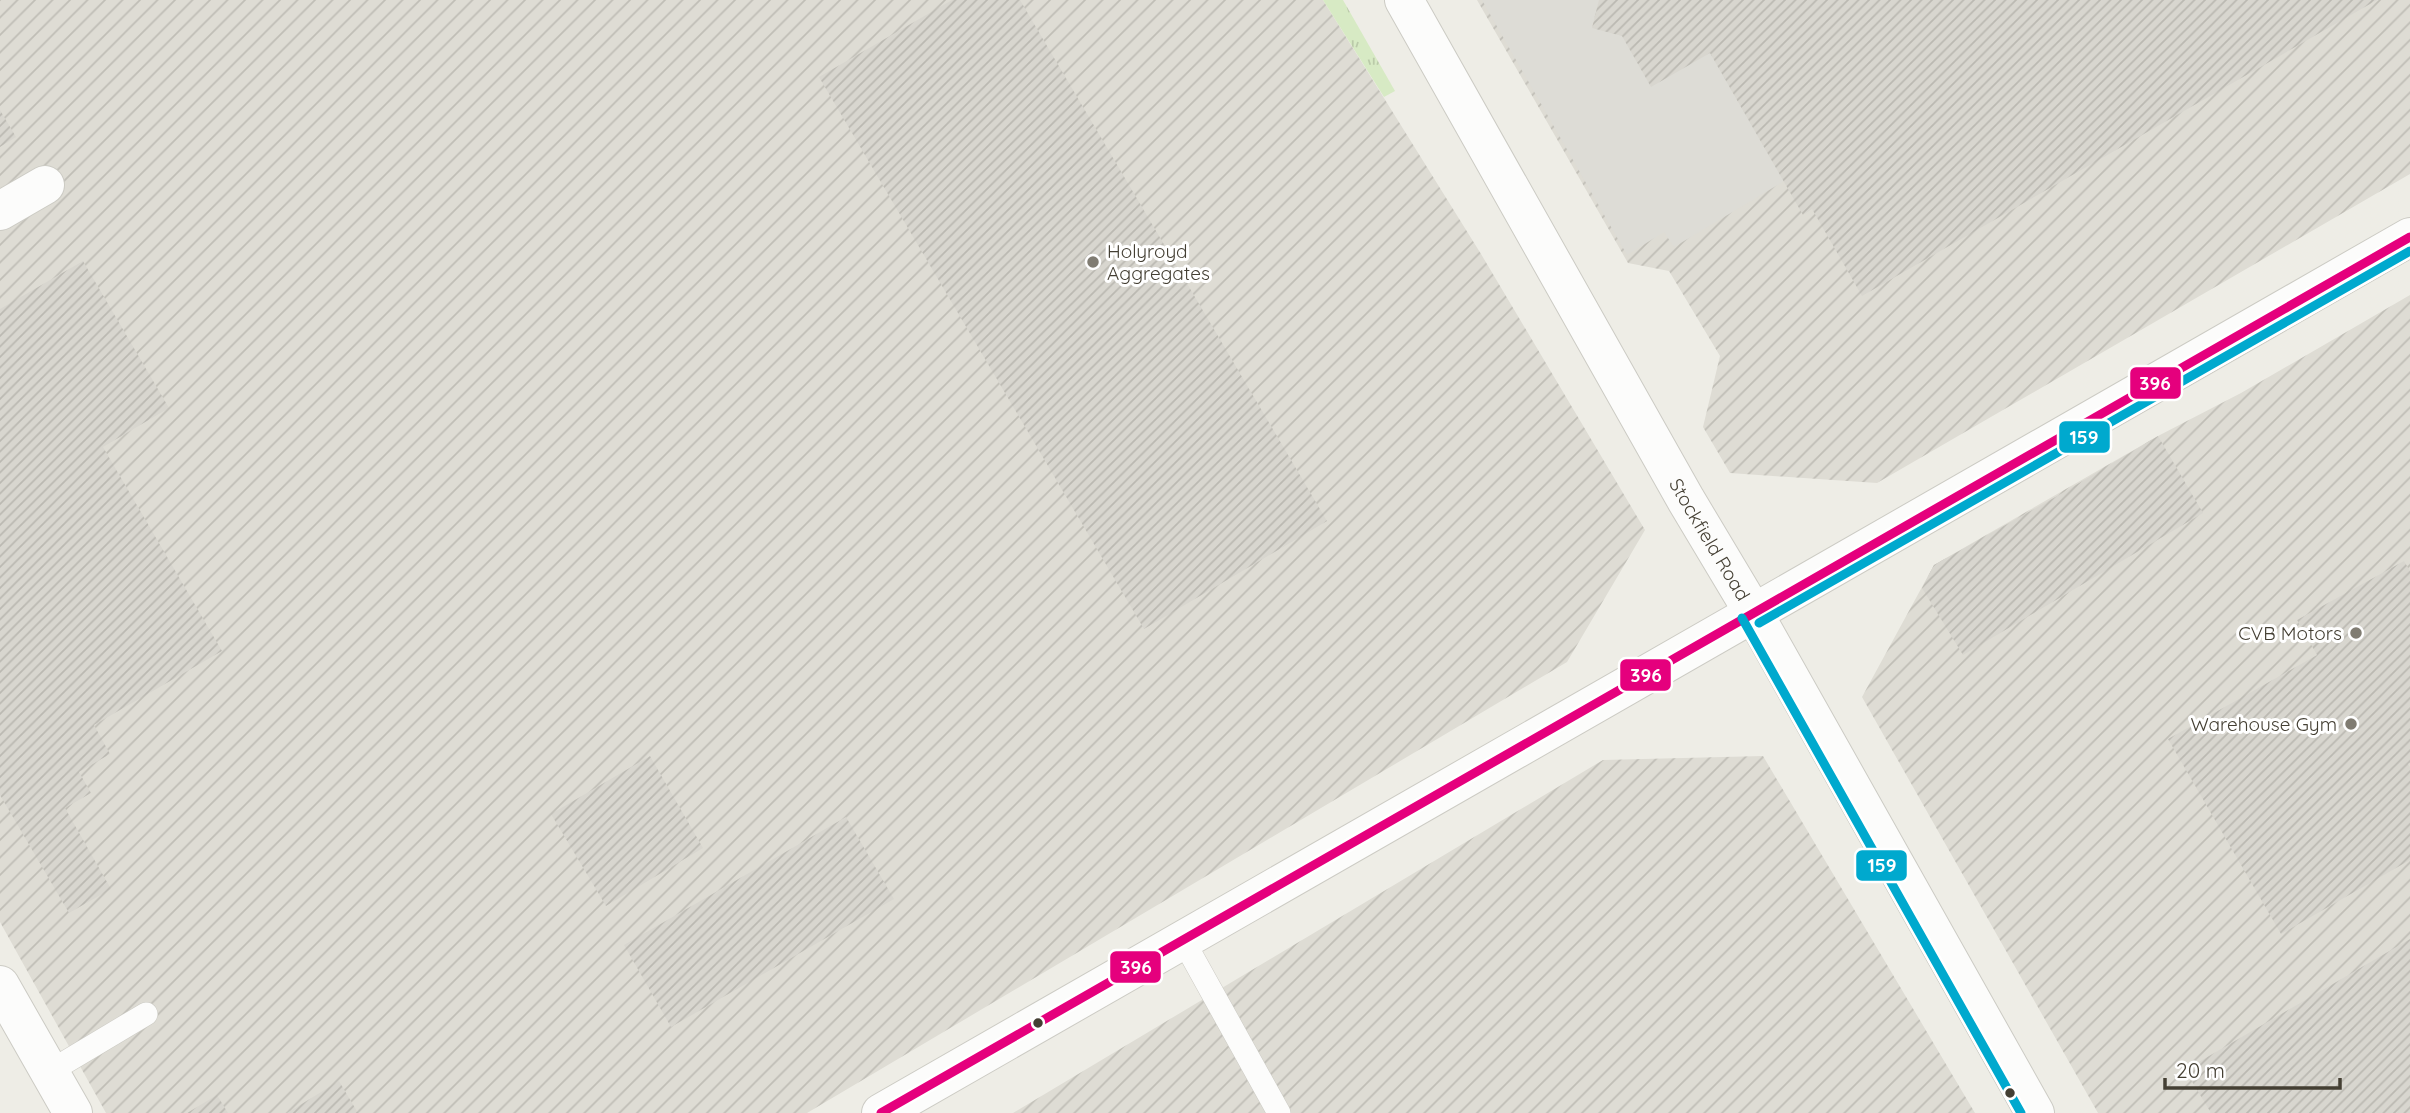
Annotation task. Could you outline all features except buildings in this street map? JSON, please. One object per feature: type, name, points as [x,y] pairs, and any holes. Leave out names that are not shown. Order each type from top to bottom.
[{"type":"street","name":"Stockfield Road","points":[[1404,0],[2035,1113]]},
{"type":"street","points":[[0,211],[46,185]]},
{"type":"street","points":[[881,1113],[2410,237]]},
{"type":"street","points":[[0,985],[73,1113]]},
{"type":"lane","points":[[1183,940],[1279,1113]]},
{"type":"lane","points":[[49,1072],[146,1014]]},
{"type":"shaded area","points":[[0,0],[1323,0],[1481,254],[1645,530],[1567,662],[807,1113],[106,1113],[0,922]]},
{"type":"shaded area","points":[[1477,0],[2410,0],[2410,174],[1877,483],[1730,473],[1703,427],[1720,356],[1669,271],[1628,263]]},
{"type":"shaded area","points":[[1482,0],[1599,0],[1592,27],[1622,36],[1710,53],[1784,181],[1674,247],[1664,232],[1627,255]]},
{"type":"shaded area","points":[[2410,295],[2410,1113],[2098,1113],[1862,697],[1934,565]]},
{"type":"shaded area","points":[[1763,756],[1975,1113],[1013,1113],[1603,760]]},
{"type":"green space","points":[[1323,0],[1343,0],[1395,91],[1384,97]]},
{"type":"transit line","name":"396","points":[[881,1113],[2410,237]]},
{"type":"transit line","name":"159","points":[[1759,623],[2410,251]]},
{"type":"transit line","name":"159","points":[[1742,618],[2021,1113]]},
{"type":"place","name":"Holyroyd Aggregates","points":[[1093,262]]},
{"type":"place","name":"CVB Motors","points":[[2356,633]]},
{"type":"place","name":"Warehouse Gym","points":[[2351,724]]}]
